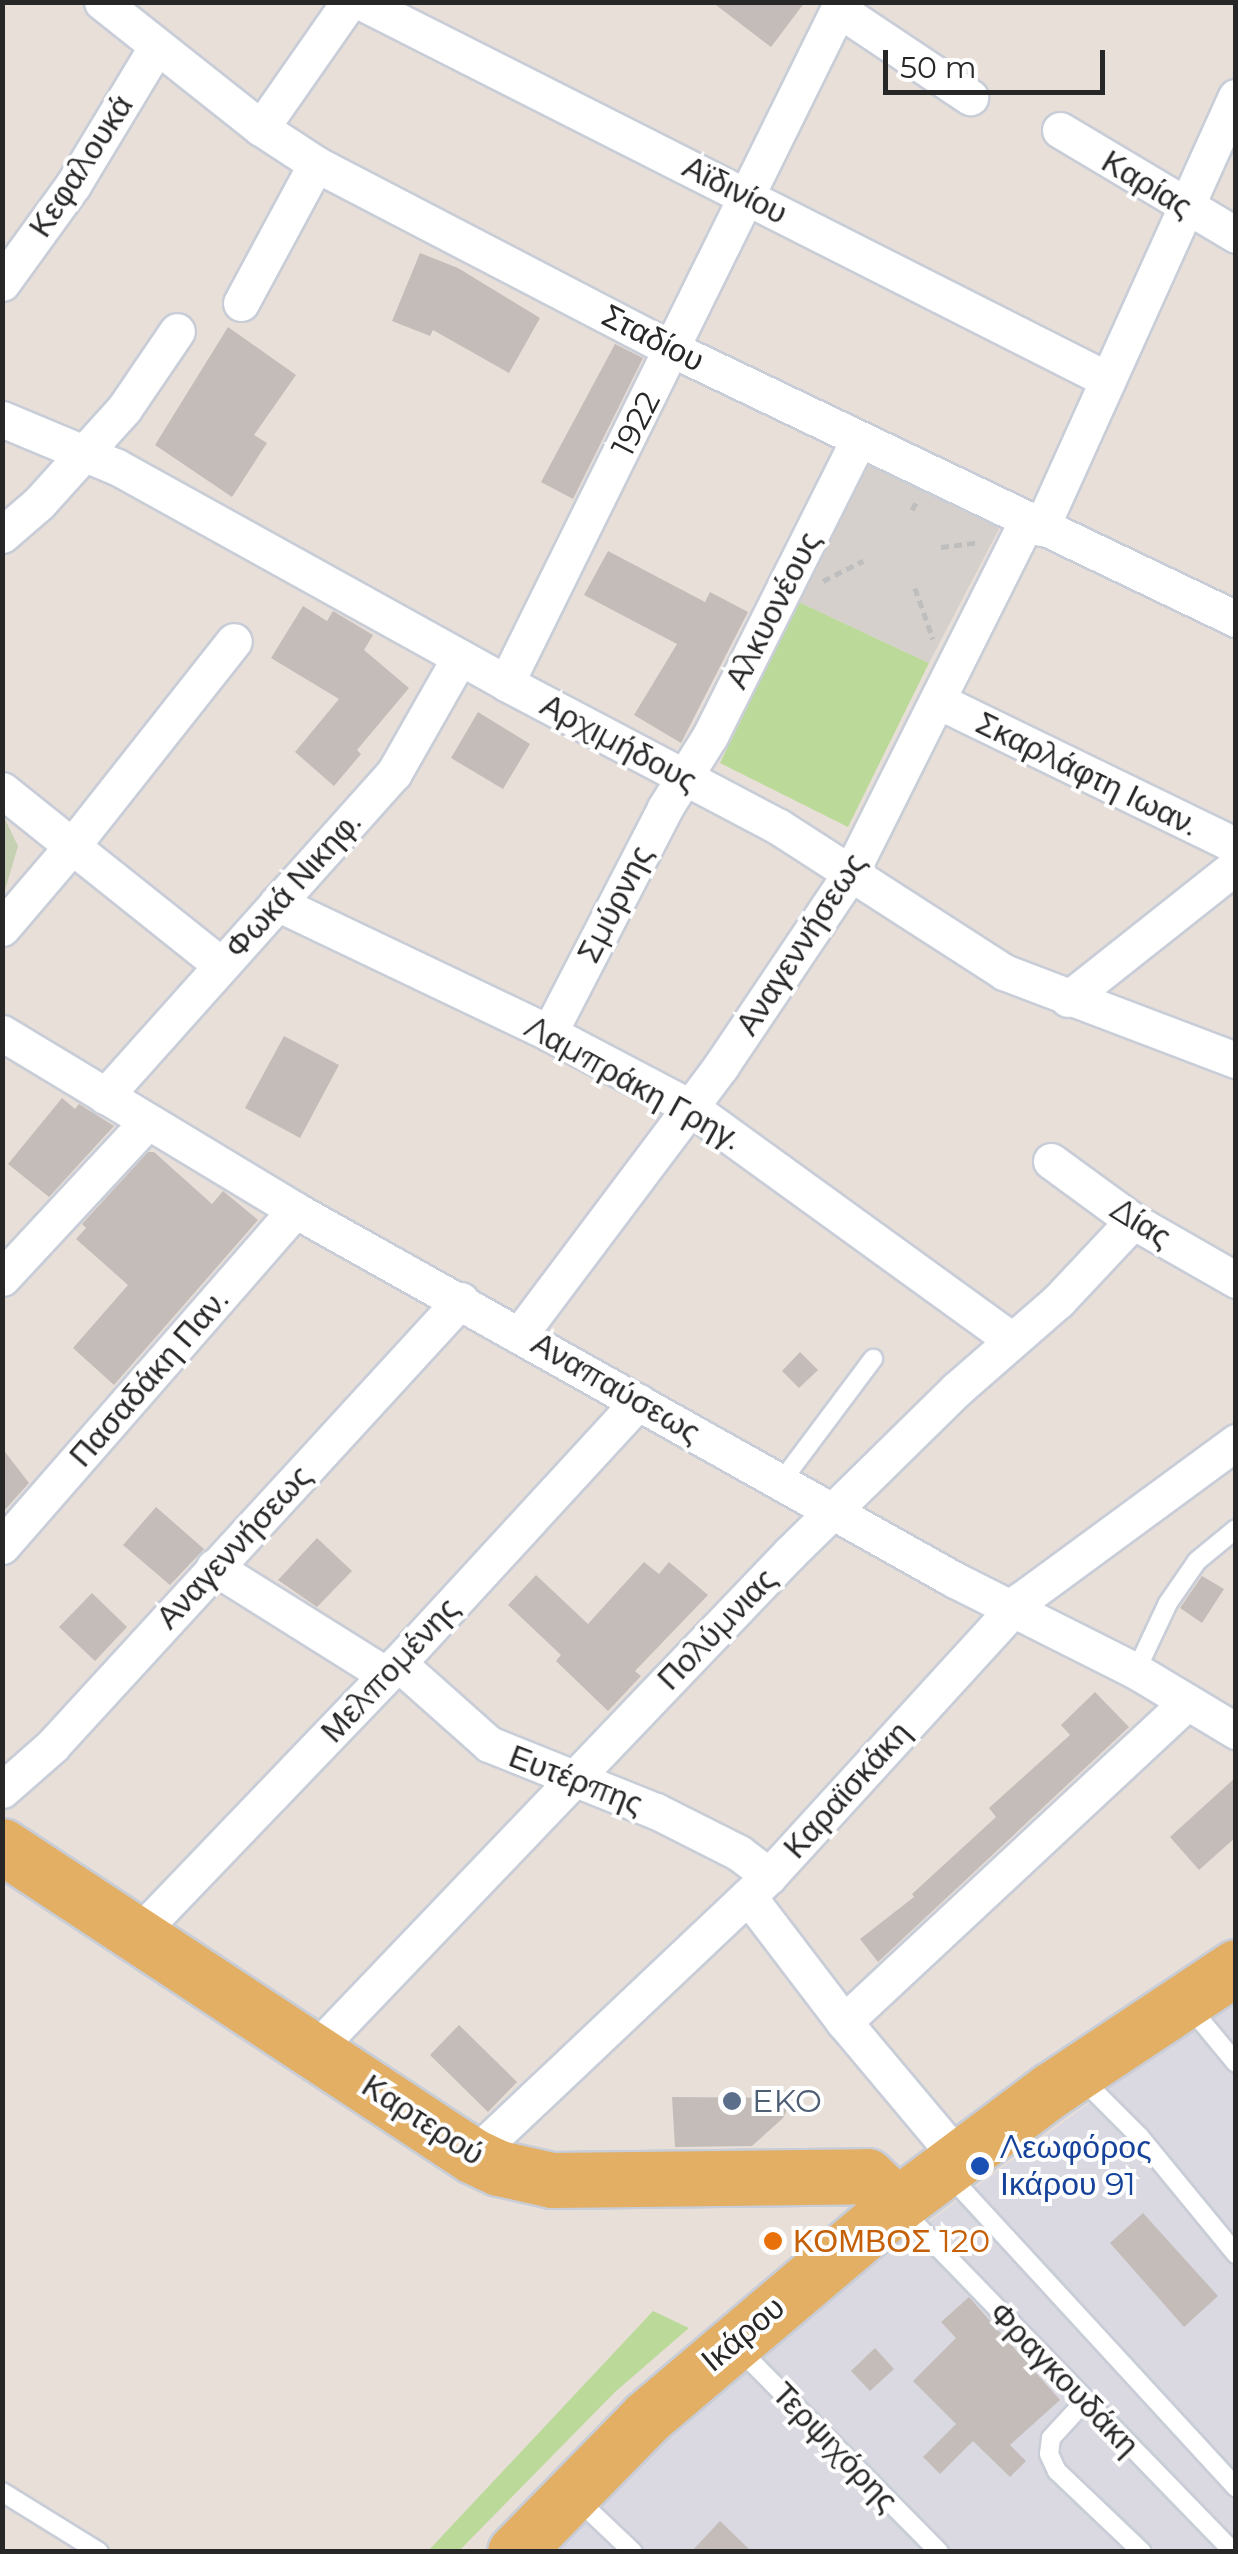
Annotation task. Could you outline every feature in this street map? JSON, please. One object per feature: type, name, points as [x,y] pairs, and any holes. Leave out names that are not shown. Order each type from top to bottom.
[{"type":"main road","name":"Καρτερού","points":[[2,1846],[473,2156],[510,2172],[552,2180],[867,2176],[898,2205]]},
{"type":"main road","name":"Ικάρου","points":[[515,2552],[570,2493],[732,2342],[898,2205],[1077,2073],[1236,1967]]},
{"type":"street","name":"Σταδίου","points":[[102,2],[261,128],[316,164],[674,350],[1236,620]]},
{"type":"street","points":[[261,128],[349,2]]},
{"type":"street","name":"Αϊδινίου","points":[[361,2],[402,11],[748,197],[1108,380]]},
{"type":"street","points":[[840,6],[970,97]]},
{"type":"street","name":"1922","points":[[506,683],[674,350],[840,6]]},
{"type":"street","name":"Κεφαλουκά","points":[[2,283],[73,186],[156,46]]},
{"type":"street","name":"Αναγεννήσεως","points":[[520,1334],[690,1108],[850,874],[1108,380],[1183,207],[1236,98]]},
{"type":"street","name":"Καρίας","points":[[1060,130],[1183,207],[1236,235]]},
{"type":"street","points":[[241,303],[316,164]]},
{"type":"street","points":[[2,534],[124,409],[177,332]]},
{"type":"street","name":"Αρχιμήδους","points":[[2,419],[86,452],[506,683],[684,776],[778,828],[1004,972],[1236,1060]]},
{"type":"street","name":"Αλκυονέους","points":[[684,776],[710,736],[858,440]]},
{"type":"street","points":[[2,928],[72,846],[234,640]]},
{"type":"street","name":"Φωκά Νικηφ.","points":[[105,1096],[394,773],[460,658]]},
{"type":"street","name":"Σκαρλάφτη Ιωαν.","points":[[938,701],[1236,846]]},
{"type":"street","name":"Σμύρνης","points":[[549,1033],[684,776]]},
{"type":"street","points":[[2,790],[221,965]]},
{"type":"street","points":[[1068,998],[1236,866]]},
{"type":"street","name":"Λαμπράκη Γρηγ.","points":[[277,903],[549,1033],[690,1108],[1012,1340]]},
{"type":"street","name":"Αναπαύσεως","points":[[2,1033],[295,1210],[832,1511],[1136,1671],[1236,1731]]},
{"type":"street","points":[[2,1278],[147,1122]]},
{"type":"street","name":"Δίας","points":[[1051,1161],[1132,1221],[1236,1280]]},
{"type":"street","name":"Πασαδάκη Παν.","points":[[2,1546],[295,1210]]},
{"type":"street","name":"Πολύμνιας","points":[[315,2050],[832,1511],[1058,1301],[1132,1221]]},
{"type":"street","name":"Αναγεννήσεως","points":[[2,1790],[52,1746],[461,1300]]},
{"type":"street","name":"Μελπομένης","points":[[138,1934],[392,1669],[638,1402]]},
{"type":"street","name":"Καραϊσκάκη","points":[[473,2156],[759,1886],[1013,1608],[1236,1442]]},
{"type":"street","name":"Ευτέρπης","points":[[214,1567],[392,1669],[499,1750],[576,1777],[720,1842],[759,1886],[844,2022],[951,2163]]},
{"type":"street","points":[[844,2022],[1187,1702]]},
{"type":"lane","points":[[781,1482],[874,1359]]},
{"type":"lane","points":[[1136,1671],[1168,1603],[1197,1561],[1236,1529]]},
{"type":"lane","points":[[1185,2001],[1236,2062]]},
{"type":"lane","points":[[1077,2073],[1139,2136],[1236,2254]]},
{"type":"lane","points":[[951,2163],[1236,2487]]},
{"type":"lane","name":"Φραγκουδάκη","points":[[898,2205],[1233,2552]]},
{"type":"lane","name":"Τερψιχόρης","points":[[732,2342],[939,2552]]},
{"type":"lane","points":[[1086,2401],[1051,2438],[1050,2454],[1056,2472],[1142,2552]]},
{"type":"lane","points":[[2,2492],[99,2552]]},
{"type":"lane","points":[[570,2493],[629,2550]]},
{"type":"path","points":[[941,547],[997,540]]},
{"type":"path","points":[[822,582],[863,560]]},
{"type":"path","points":[[914,588],[940,656]]},
{"type":"shaded area","points":[[871,461],[1000,527],[929,663],[799,602]]},
{"type":"shaded area","points":[[1235,1995],[1235,2551],[553,2552],[737,2364]]},
{"type":"green space","points":[[799,602],[929,663],[848,827],[720,763]]},
{"type":"green space","points":[[2,813],[18,846],[3,897],[2,897]]},
{"type":"green space","points":[[653,2311],[689,2328],[615,2392],[459,2551],[428,2551]]},
{"type":"building","points":[[712,2],[805,2],[771,47]]},
{"type":"building","points":[[420,253],[458,268],[540,318],[509,373],[433,330],[430,336],[392,321]]},
{"type":"building","points":[[228,327],[296,375],[254,435],[267,443],[232,497],[155,445]]},
{"type":"building","points":[[615,344],[643,358],[573,499],[541,482]]},
{"type":"building","points":[[608,551],[705,602],[710,592],[748,612],[681,743],[634,715],[677,644],[584,595]]},
{"type":"building","points":[[303,606],[327,621],[333,611],[373,635],[364,650],[409,688],[357,750],[361,754],[334,786],[295,752],[339,699],[271,658]]},
{"type":"building","points":[[478,712],[530,744],[503,789],[451,758]]},
{"type":"building","points":[[284,1036],[339,1065],[300,1138],[245,1108]]},
{"type":"building","points":[[62,1098],[75,1109],[79,1104],[114,1126],[49,1197],[8,1164]]},
{"type":"building","points":[[148,1152],[154,1152],[212,1204],[223,1191],[258,1220],[114,1385],[73,1348],[128,1285],[76,1239],[86,1228],[82,1224]]},
{"type":"building","points":[[800,1352],[818,1370],[799,1388],[782,1371]]},
{"type":"building","points":[[2,1448],[29,1483],[2,1513]]},
{"type":"building","points":[[156,1507],[204,1549],[170,1585],[123,1545]]},
{"type":"building","points":[[317,1538],[352,1571],[317,1607],[278,1580]]},
{"type":"building","points":[[644,1562],[659,1574],[669,1562],[708,1595],[635,1671],[641,1676],[608,1711],[556,1661],[561,1655],[508,1605],[536,1575],[588,1624]]},
{"type":"building","points":[[1202,1576],[1224,1589],[1202,1623],[1180,1608]]},
{"type":"building","points":[[92,1593],[127,1627],[95,1661],[59,1627]]},
{"type":"building","points":[[1095,1692],[1129,1727],[878,1962],[860,1939],[914,1897],[912,1894],[996,1817],[989,1808],[1070,1735],[1061,1725]]},
{"type":"building","points":[[1236,1777],[1236,1837],[1199,1870],[1170,1837]]},
{"type":"building","points":[[459,2025],[517,2082],[488,2112],[430,2055]]},
{"type":"building","points":[[672,2097],[793,2098],[783,2118],[752,2146],[675,2147]]},
{"type":"building","points":[[1143,2213],[1218,2296],[1184,2327],[1110,2243]]},
{"type":"building","points":[[969,2297],[1060,2400],[1010,2445],[1026,2461],[1010,2477],[973,2441],[940,2474],[923,2457],[956,2424],[913,2381],[956,2338],[941,2322]]},
{"type":"building","points":[[875,2348],[894,2369],[870,2391],[851,2371]]},
{"type":"building","points":[[720,2521],[752,2552],[691,2552]]},
{"type":"place","name":"EKO","points":[[732,2101]]},
{"type":"place","name":"Λεωφόρος Ικάρου 91","points":[[980,2166]]},
{"type":"place","name":"ΚΟΜΒΟΣ 120","points":[[773,2241]]}]
